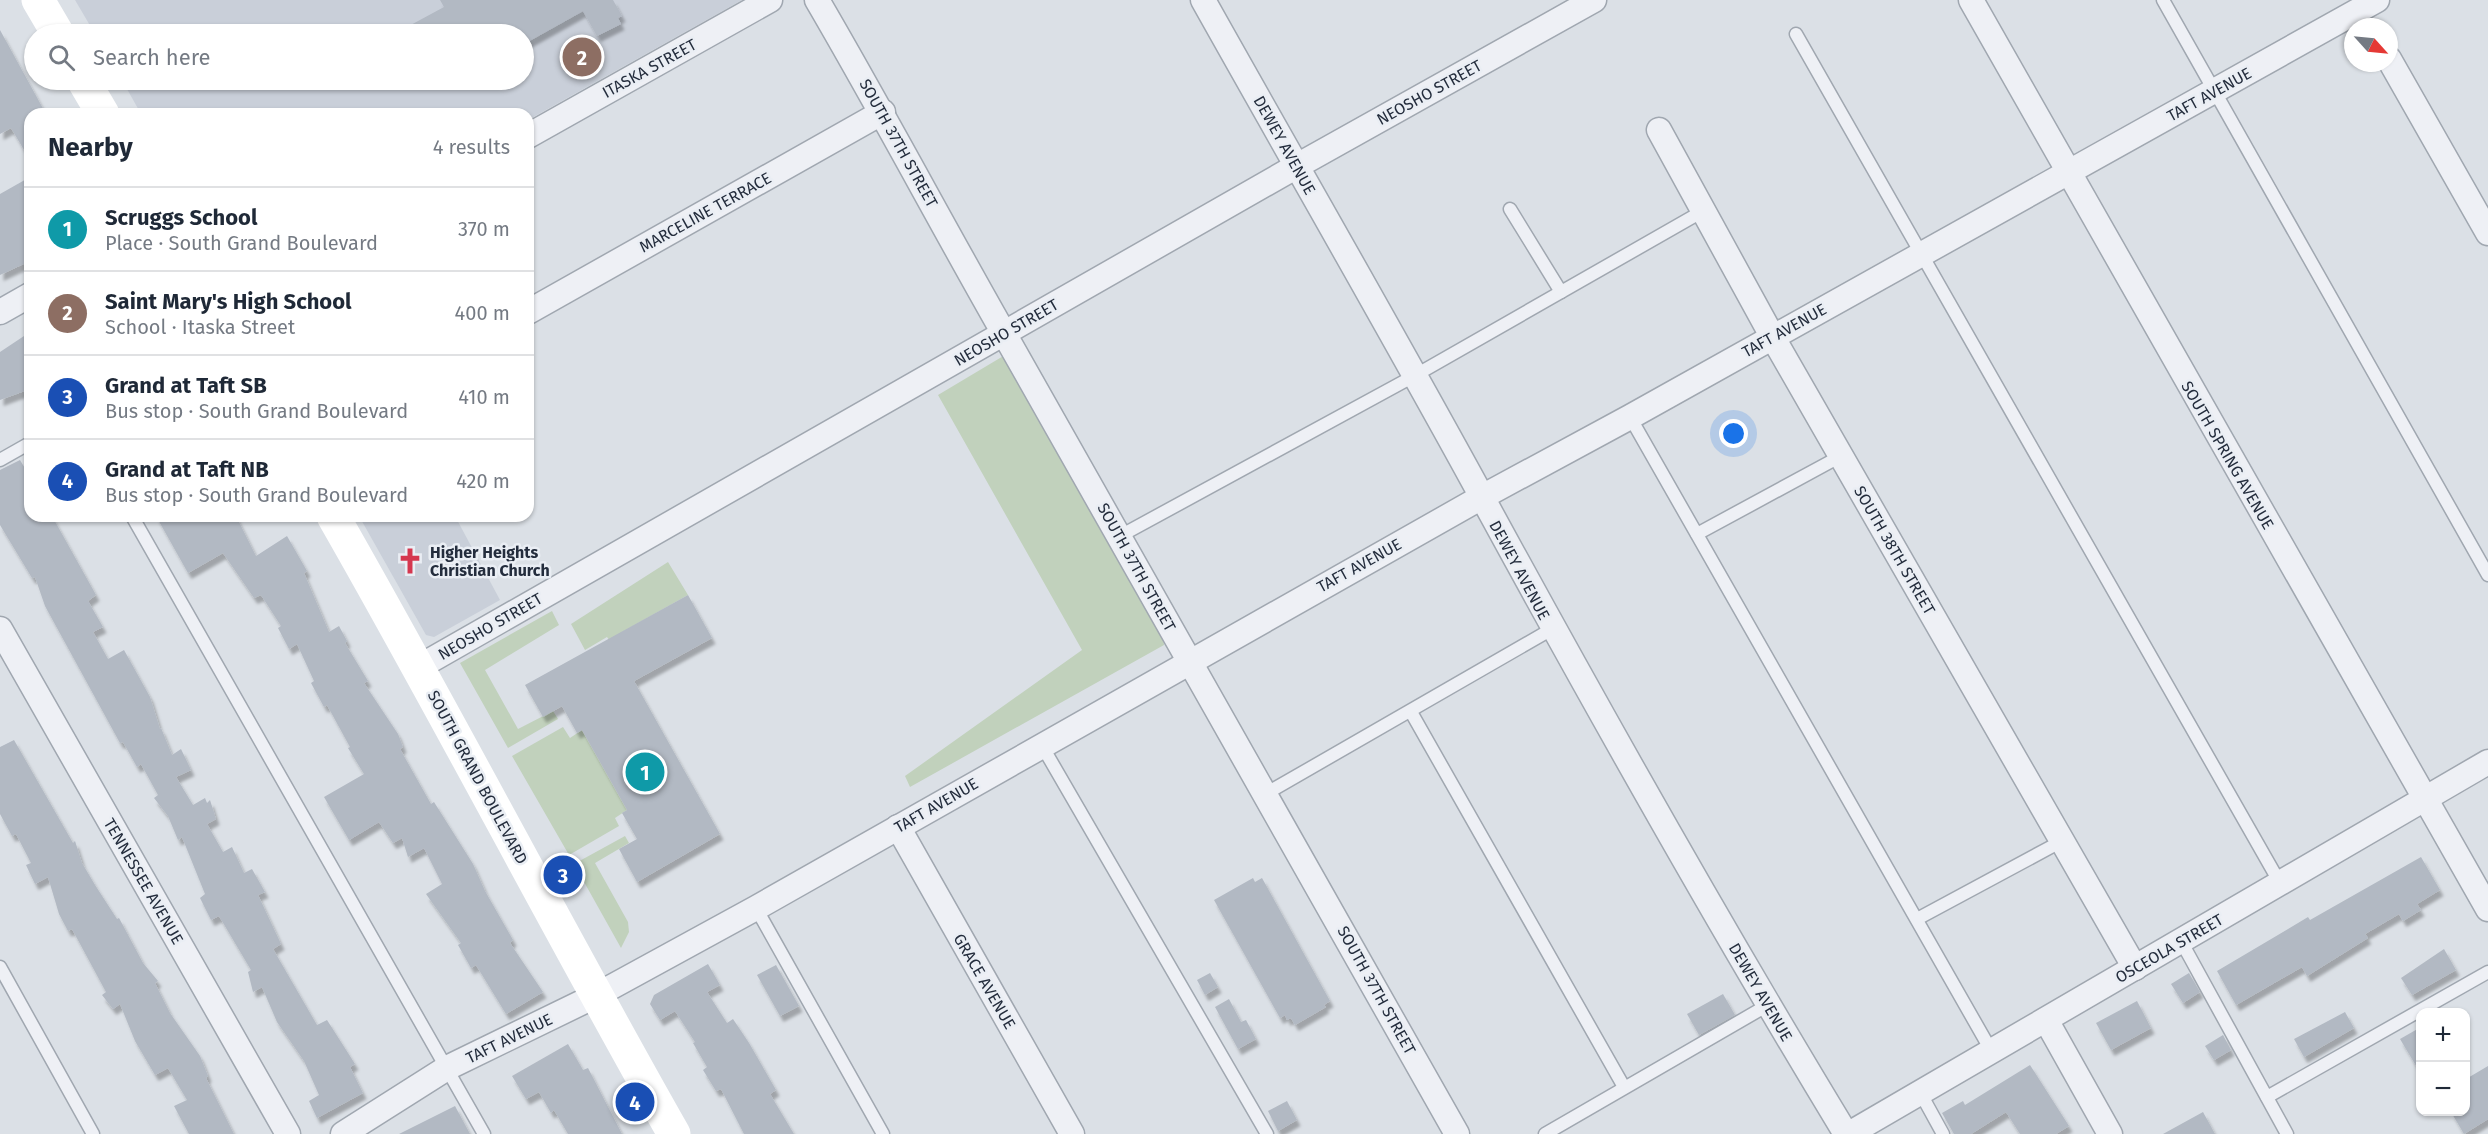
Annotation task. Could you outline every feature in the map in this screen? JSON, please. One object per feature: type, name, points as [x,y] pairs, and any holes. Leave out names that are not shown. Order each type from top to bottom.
[{"type":"main road","points":[[39,0],[52,24]]},
{"type":"main road","points":[[89,90],[99,108]]},
{"type":"main road","name":"SOUTH GRAND BOULEVARD","points":[[336,522],[419,667],[595,996],[674,1134]]},
{"type":"street","name":"ITASKA STREET","points":[[534,133],[770,0]]},
{"type":"street","name":"SOUTH 37TH STREET","points":[[817,0],[883,112],[1003,333],[1267,793],[1457,1134]]},
{"type":"street","name":"DEWEY AVENUE","points":[[1203,0],[1482,496],[1552,629],[1768,1005],[1848,1134]]},
{"type":"street","name":"NEOSHO STREET","points":[[419,667],[1297,166],[1594,0]]},
{"type":"street","name":"SOUTH SPRING AVENUE","points":[[1971,0],[2488,909]]},
{"type":"street","name":"TAFT AVENUE","points":[[343,1134],[447,1068],[595,996],[756,908],[1041,744],[1482,496],[1630,417],[2214,90],[2363,10]]},
{"type":"street","points":[[2396,72],[2488,232]]},
{"type":"street","name":"MARCELINE TERRACE","points":[[534,309],[883,112]]},
{"type":"street","name":"SOUTH 38TH STREET","points":[[1659,130],[1772,336],[2135,968]]},
{"type":"street","points":[[0,312],[24,300]]},
{"type":"street","name":"TENNESSEE AVENUE","points":[[0,628],[288,1134]]},
{"type":"street","name":"OSCEOLA STREET","points":[[1848,1134],[1921,1094],[2488,762]]},
{"type":"street","name":"GRACE AVENUE","points":[[898,827],[1072,1134]]},
{"type":"street","points":[[2046,1020],[2110,1134]]},
{"type":"lane","points":[[2163,0],[2488,574]]},
{"type":"lane","points":[[1796,34],[2280,883]]},
{"type":"lane","points":[[1510,209],[1561,292]]},
{"type":"lane","points":[[1120,536],[1414,376],[1703,211]]},
{"type":"lane","points":[[1630,417],[1992,1052]]},
{"type":"lane","points":[[0,460],[24,446]]},
{"type":"lane","points":[[1697,534],[1841,456]]},
{"type":"lane","points":[[135,522],[484,1134]]},
{"type":"lane","points":[[1267,793],[1552,629]]},
{"type":"lane","points":[[1411,712],[1624,1087]]},
{"type":"lane","points":[[1041,744],[1267,1134]]},
{"type":"lane","points":[[1917,919],[2062,841]]},
{"type":"lane","points":[[756,908],[883,1134]]},
{"type":"lane","points":[[2181,941],[2287,1134]]},
{"type":"lane","points":[[0,967],[93,1134]]},
{"type":"lane","points":[[2267,1097],[2488,972]]},
{"type":"lane","points":[[1545,1134],[1768,1005]]},
{"type":"lane","points":[[1921,1094],[1943,1134]]},
{"type":"shaded area","points":[[75,0],[742,0],[534,117],[534,108],[138,108],[128,90],[534,90],[534,24],[89,24]]},
{"type":"shaded area","points":[[362,522],[458,522],[500,600],[434,637],[426,635]]},
{"type":"green space","points":[[1005,355],[1163,633],[1164,645],[910,787],[905,776],[1082,650],[938,395]]},
{"type":"green space","points":[[668,562],[688,595],[622,632],[612,644],[607,637],[585,650],[571,624]]},
{"type":"green space","points":[[552,611],[559,625],[485,670],[518,729],[553,711],[558,719],[508,748],[460,663]]},
{"type":"green space","points":[[563,727],[570,738],[582,730],[627,810],[615,818],[619,826],[569,855],[512,756]]},
{"type":"green space","points":[[625,836],[629,843],[595,863],[628,922],[629,932],[621,948],[574,864]]},
{"type":"building","points":[[440,0],[613,0],[622,16],[618,18],[621,24],[597,36],[583,11],[534,38],[534,24],[413,24],[444,7]]},
{"type":"building","points":[[0,30],[24,74],[24,90],[33,90],[43,108],[24,108],[24,150],[11,128],[0,134]]},
{"type":"building","points":[[24,180],[24,264],[0,275],[0,194]]},
{"type":"building","points":[[24,336],[24,391],[0,400],[0,352]]},
{"type":"building","points":[[20,460],[24,467],[24,522],[55,522],[96,595],[88,601],[103,627],[93,632],[108,659],[124,650],[150,697],[160,729],[172,755],[181,749],[191,770],[176,777],[193,805],[205,798],[207,803],[210,800],[216,819],[207,824],[223,852],[232,847],[244,873],[252,869],[265,892],[258,895],[281,944],[273,949],[317,1025],[327,1020],[355,1064],[350,1067],[363,1093],[317,1118],[309,1101],[319,1095],[304,1061],[277,1022],[262,987],[253,992],[248,972],[251,970],[219,916],[211,920],[200,898],[205,894],[182,837],[178,840],[168,816],[154,798],[158,795],[141,764],[137,767],[123,742],[120,743],[45,606],[35,577],[32,578],[0,525],[0,470]]},
{"type":"building","points":[[159,522],[239,522],[256,556],[287,536],[307,571],[304,573],[329,632],[339,626],[347,641],[345,643],[368,681],[364,683],[398,734],[403,747],[400,749],[431,804],[434,802],[473,864],[485,891],[513,940],[510,943],[543,992],[506,1014],[476,965],[471,968],[458,945],[461,943],[426,894],[442,884],[424,848],[408,857],[402,838],[393,843],[379,822],[349,840],[324,797],[364,774],[348,748],[350,747],[327,705],[324,707],[311,683],[314,681],[297,644],[289,649],[278,628],[281,626],[261,595],[254,598],[223,553],[188,573]]},
{"type":"building","points":[[688,595],[712,638],[634,681],[720,834],[637,882],[619,849],[637,839],[622,813],[627,810],[582,730],[577,733],[562,706],[543,717],[525,685]]},
{"type":"building","points":[[14,740],[73,843],[75,841],[82,863],[95,885],[117,919],[119,918],[143,963],[158,981],[155,983],[170,1013],[200,1056],[208,1076],[206,1078],[234,1134],[189,1134],[174,1106],[187,1100],[168,1068],[155,1075],[135,1041],[120,1004],[113,1009],[102,995],[106,992],[72,929],[68,931],[59,914],[48,877],[35,884],[26,865],[31,863],[16,834],[12,836],[0,814],[0,747]]},
{"type":"building","points":[[2421,857],[2440,890],[2417,904],[2421,910],[2403,921],[2399,914],[2365,934],[2368,938],[2307,976],[2302,967],[2236,1005],[2217,971],[2308,917],[2310,920]]},
{"type":"building","points":[[1253,878],[1255,882],[1262,878],[1330,1001],[1324,1005],[1326,1007],[1295,1025],[1291,1018],[1287,1020],[1285,1015],[1280,1018],[1214,900]]},
{"type":"building","points":[[2444,949],[2456,970],[2412,995],[2401,978]]},
{"type":"building","points":[[708,964],[720,985],[707,992],[727,1023],[733,1019],[749,1043],[776,1090],[770,1094],[794,1134],[744,1134],[721,1089],[716,1091],[703,1070],[707,1067],[693,1043],[695,1042],[675,1011],[660,1020],[650,1004],[654,995]]},
{"type":"building","points":[[776,965],[799,1006],[780,1016],[757,975]]},
{"type":"building","points":[[1210,973],[1218,987],[1205,995],[1197,980]]},
{"type":"building","points":[[2189,973],[2200,992],[2183,1003],[2171,984]]},
{"type":"building","points":[[1723,994],[1735,1015],[1699,1035],[1687,1014]]},
{"type":"building","points":[[1229,999],[1241,1022],[1246,1020],[1256,1039],[1238,1049],[1215,1007]]},
{"type":"building","points":[[2137,1001],[2151,1028],[2111,1050],[2096,1023]]},
{"type":"building","points":[[2345,1012],[2354,1028],[2304,1057],[2294,1039]]},
{"type":"building","points":[[2416,1030],[2416,1066],[2400,1039]]},
{"type":"building","points":[[2223,1035],[2231,1050],[2214,1060],[2205,1046]]},
{"type":"building","points":[[568,1044],[583,1070],[588,1068],[622,1134],[568,1134],[554,1110],[551,1113],[539,1092],[526,1099],[512,1076]]},
{"type":"building","points":[[2030,1065],[2069,1126],[2056,1134],[2020,1134],[2006,1112],[1971,1134],[1954,1134],[1942,1113],[1963,1101],[1965,1105]]},
{"type":"building","points":[[2488,1066],[2488,1119],[2464,1134],[2453,1116],[2470,1116],[2470,1077]]},
{"type":"building","points":[[1287,1101],[1297,1120],[1278,1131],[1268,1111]]},
{"type":"building","points":[[455,1106],[470,1134],[399,1134]]},
{"type":"building","points":[[2203,1112],[2215,1134],[2163,1134]]},
{"type":"place","name":"Saint Mary's High School","points":[[582,57]]},
{"type":"place","name":"Higher Heights Christian Church","points":[[410,561]]},
{"type":"place","name":"Scruggs School","points":[[645,772]]},
{"type":"place","name":"Grand at Taft SB","points":[[563,875]]},
{"type":"place","name":"Grand at Taft NB","points":[[635,1102]]}]
